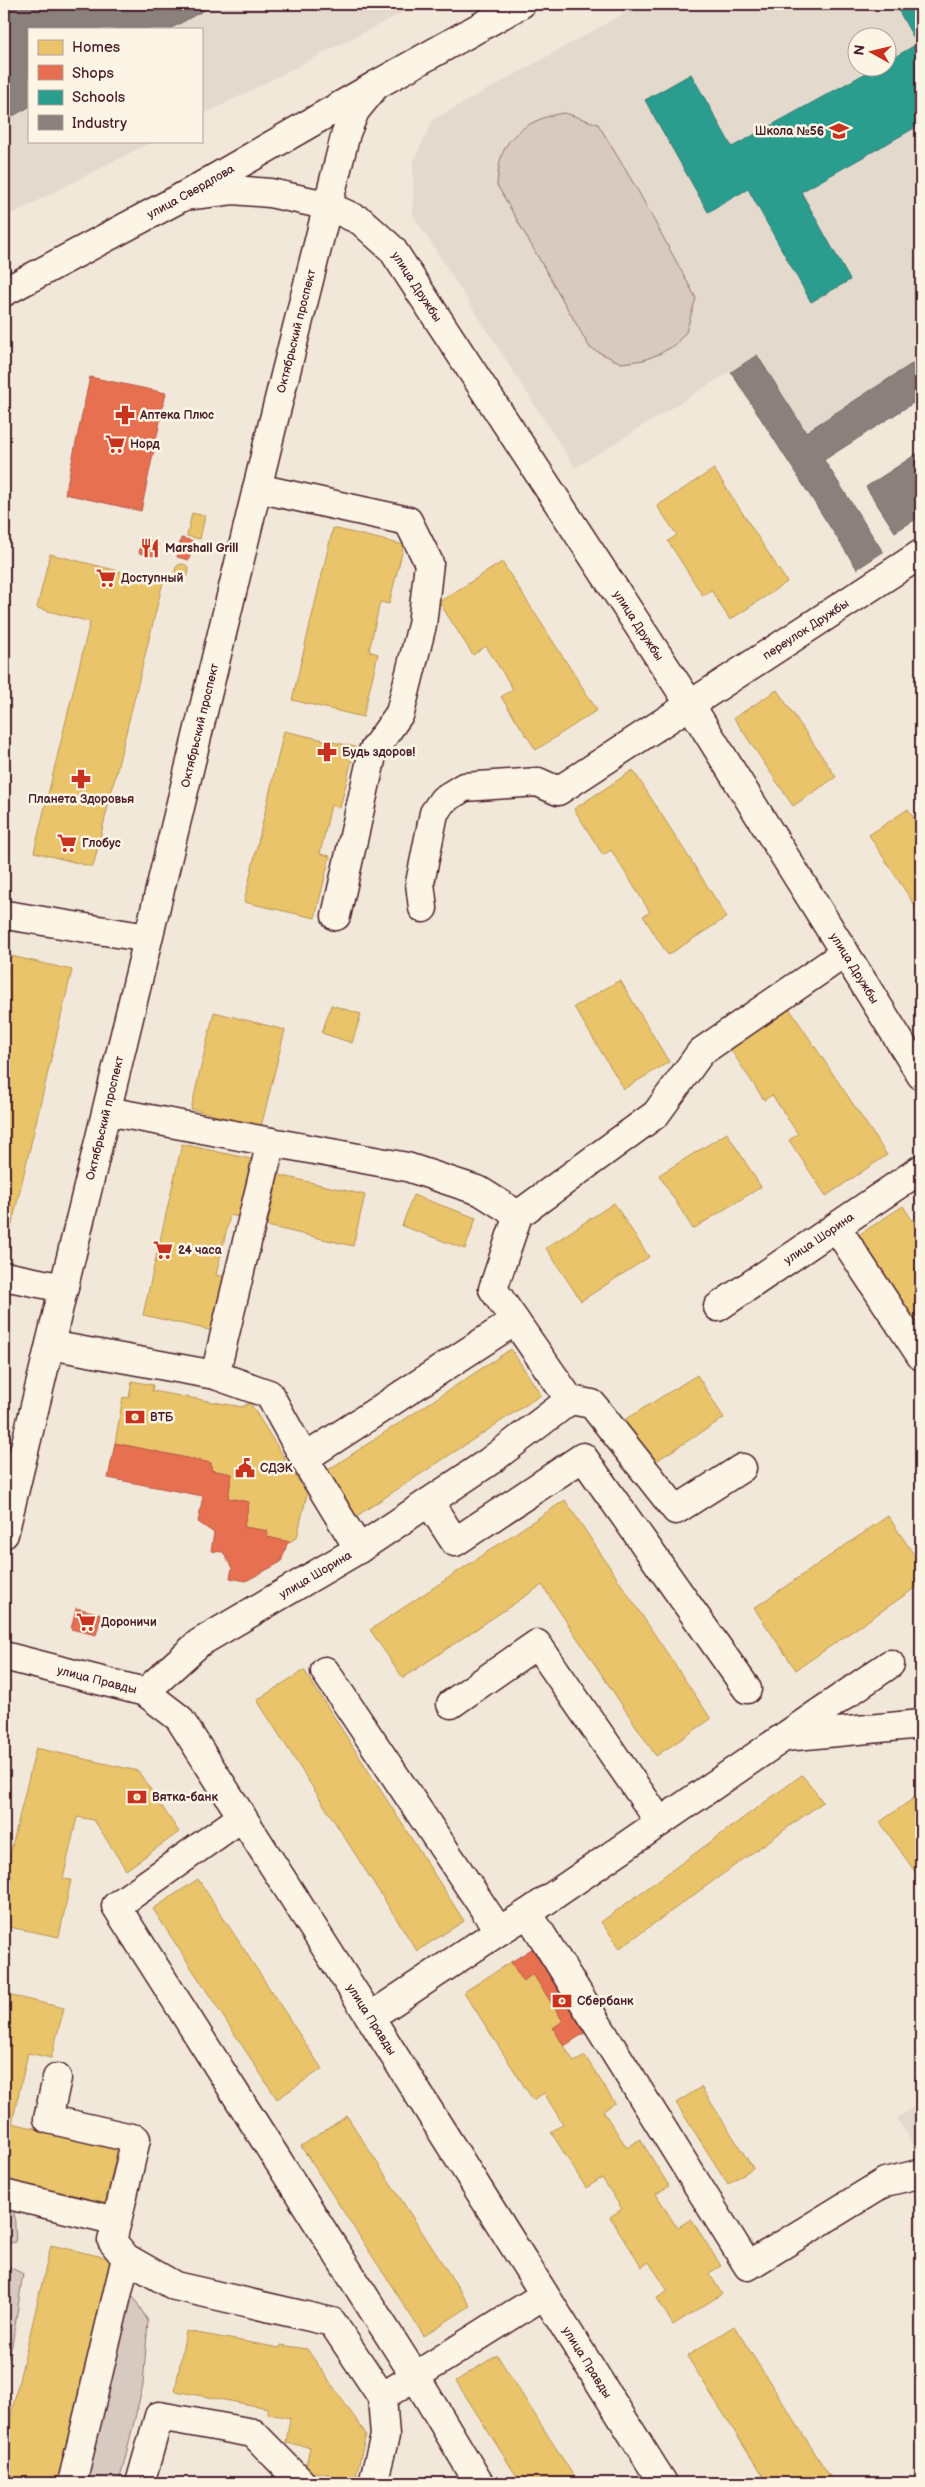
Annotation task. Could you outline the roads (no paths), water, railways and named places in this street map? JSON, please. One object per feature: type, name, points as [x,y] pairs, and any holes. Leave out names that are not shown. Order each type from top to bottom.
[{"type":"street","name":"Октябрьский проспект","points":[[4,1534],[326,205],[346,133],[356,111],[376,84],[521,4]]},
{"type":"street","name":"улица Свердлова","points":[[4,292],[184,196],[376,84]]},
{"type":"street","name":"улица Дружбы","points":[[184,196],[233,190],[252,191],[326,205],[361,221],[392,248],[691,706],[921,1074]]},
{"type":"street","points":[[257,488],[408,521],[429,563],[422,625],[400,713],[373,751],[336,916]]},
{"type":"street","name":"переулок Дружбы","points":[[424,908],[420,884],[434,813],[443,800],[464,787],[538,782],[558,791],[691,706],[921,554]]},
{"type":"street","points":[[4,917],[6,915],[148,938]]},
{"type":"street","points":[[742,1468],[676,1510],[592,1404],[570,1400],[493,1289],[518,1215],[656,1114],[701,1052],[845,953]]},
{"type":"street","points":[[107,1110],[406,1167],[480,1191],[518,1215]]},
{"type":"street","points":[[215,1375],[271,1142]]},
{"type":"street","name":"улица Шорина","points":[[718,1307],[921,1170]]},
{"type":"street","points":[[836,1226],[921,1356]]},
{"type":"street","points":[[4,1276],[64,1288]]},
{"type":"street","points":[[305,1458],[515,1321]]},
{"type":"street","points":[[50,1345],[215,1375],[269,1394],[359,1549]]},
{"type":"street","name":"улица Шорина","points":[[145,1692],[199,1643],[359,1549],[490,1461],[570,1400]]},
{"type":"street","points":[[429,1502],[455,1542],[583,1457],[747,1689]]},
{"type":"street","points":[[451,1704],[537,1644],[660,1822]]},
{"type":"street","name":"улица Правды","points":[[4,1656],[145,1692],[179,1718],[370,2017],[663,2483]]},
{"type":"street","points":[[370,2017],[528,1913],[890,1664]]},
{"type":"street","points":[[325,1671],[498,1931]]},
{"type":"street","points":[[784,1737],[921,1724]]},
{"type":"street","points":[[242,1817],[116,1906],[415,2376],[480,2483]]},
{"type":"street","points":[[528,1913],[748,2266],[885,2182],[921,2175]]},
{"type":"street","points":[[57,2078],[48,2119],[136,2139],[112,2241],[126,2258],[175,2286],[332,2322],[382,2397],[385,2436],[373,2483]]},
{"type":"street","points":[[4,2194],[117,2221]]},
{"type":"street","points":[[72,2483],[126,2258]]},
{"type":"street","points":[[382,2397],[544,2295]]},
{"type":"street","points":[[140,2483],[159,2416],[253,2433],[302,2483]]},
{"type":"place","name":"Школа №56","points":[[839,131]]},
{"type":"place","name":"Аптека Плюс","points":[[125,415]]},
{"type":"place","name":"Норд","points":[[115,444]]},
{"type":"place","name":"Marshall Grill","points":[[150,548]]},
{"type":"place","name":"Доступный","points":[[106,578]]},
{"type":"place","name":"Будь здоров!","points":[[327,752]]},
{"type":"place","name":"Планета Здоровья","points":[[81,779]]},
{"type":"place","name":"Глобус","points":[[67,843]]},
{"type":"place","name":"24 часа","points":[[163,1250]]},
{"type":"place","name":"ВТБ","points":[[135,1417]]},
{"type":"place","name":"СДЭК","points":[[245,1468]]},
{"type":"place","name":"Дороничи","points":[[86,1622]]},
{"type":"place","name":"Вятка-банк","points":[[137,1797]]},
{"type":"place","name":"Сбербанк","points":[[562,2001]]}]
